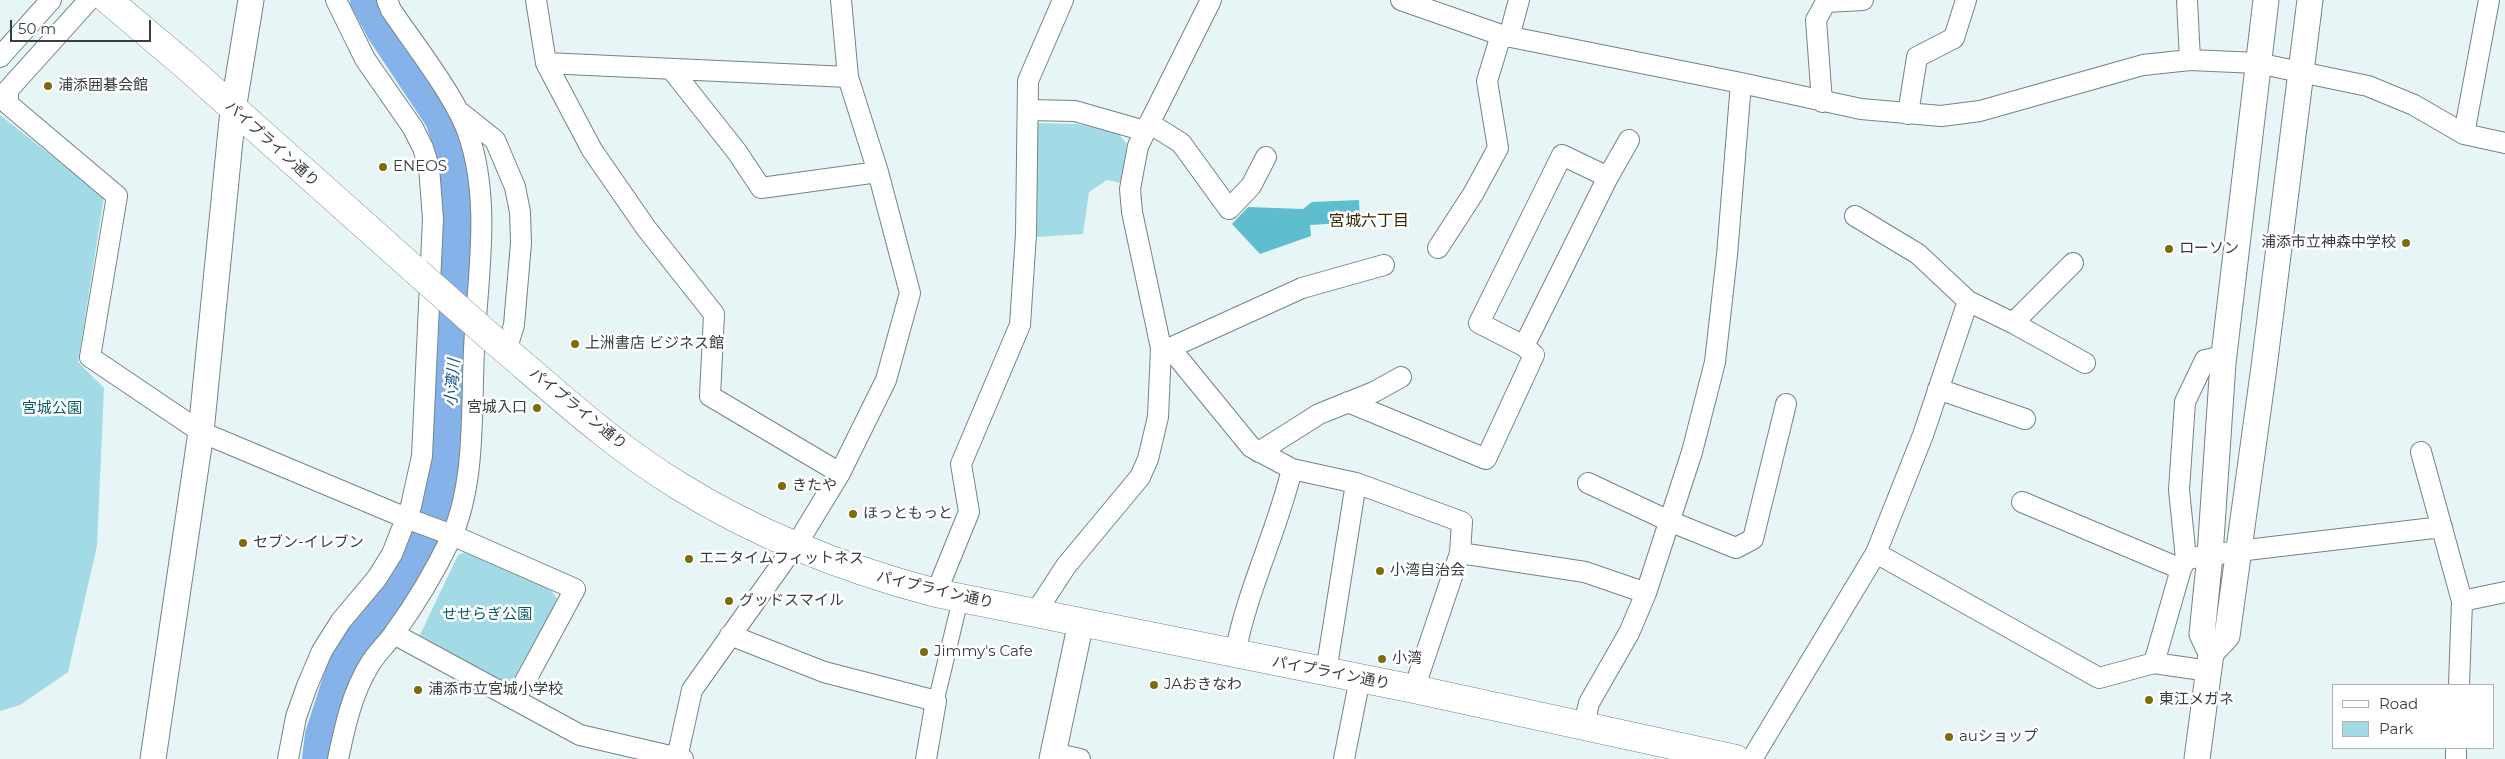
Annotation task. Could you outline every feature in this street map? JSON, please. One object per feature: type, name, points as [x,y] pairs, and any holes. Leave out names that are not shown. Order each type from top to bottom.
[{"type":"main road","name":"パイプライン通り","points":[[108,0],[185,64],[234,110],[501,346],[628,451],[677,485],[726,514],[794,546],[878,577],[948,595],[1414,689],[1736,759]]},
{"type":"street","points":[[0,56],[51,0]]},
{"type":"street","points":[[89,0],[8,90],[8,104],[117,196],[90,357],[201,432],[406,518],[452,535],[575,589],[515,700]]},
{"type":"street","points":[[153,759],[201,432],[234,110],[251,0]]},
{"type":"street","points":[[288,759],[296,717],[322,651],[341,621],[377,578],[392,554],[417,484],[422,456],[433,219],[429,167],[423,148],[413,128],[365,59],[336,0]]},
{"type":"street","points":[[338,759],[346,720],[370,663],[394,634],[437,567],[452,535],[461,506],[468,463],[481,213],[473,151],[468,132],[456,110],[391,10],[387,0]]},
{"type":"street","points":[[536,0],[546,63],[592,150],[646,228],[714,314],[710,396],[840,473]]},
{"type":"street","points":[[394,634],[580,735],[680,758],[692,690],[794,546],[840,473],[886,380],[910,293],[878,172],[848,77],[841,0]]},
{"type":"street","points":[[926,759],[936,701],[948,595],[969,512],[961,464],[1020,325],[1026,234],[1028,81],[1063,0]]},
{"type":"street","points":[[1036,612],[1066,566],[1140,477],[1148,459],[1158,417],[1166,348],[1132,212],[1130,189],[1138,146],[1211,0]]},
{"type":"street","points":[[1401,0],[1505,36],[1741,83],[1861,110],[1941,116],[1980,111],[2142,65],[2190,60],[2257,62],[2368,86],[2414,105],[2464,134],[2505,143]]},
{"type":"street","points":[[1438,248],[1473,194],[1498,148],[1487,81],[1519,0]]},
{"type":"street","points":[[1822,102],[1816,20],[1826,2],[1864,0]]},
{"type":"street","points":[[1908,114],[1917,57],[1954,38],[1966,0]]},
{"type":"street","points":[[2187,0],[2190,60]]},
{"type":"street","points":[[2154,663],[2192,561],[2224,356],[2257,62],[2266,0]]},
{"type":"street","points":[[2210,662],[2227,636],[2264,367],[2310,0]]},
{"type":"street","points":[[2464,134],[2488,0]]},
{"type":"street","points":[[546,63],[848,77]]},
{"type":"street","points":[[672,70],[737,152],[761,188],[878,172]]},
{"type":"street","points":[[1584,725],[1589,703],[1629,633],[1646,593],[1692,452],[1716,362],[1728,254],[1741,83]]},
{"type":"street","points":[[456,110],[495,140],[515,187],[520,212],[521,243],[514,325],[501,346]]},
{"type":"street","points":[[1028,110],[1075,111],[1147,127],[1181,143],[1229,209],[1251,186],[1266,157]]},
{"type":"street","points":[[1524,346],[1628,140]]},
{"type":"street","points":[[1348,402],[1486,459],[1534,356],[1524,346],[1479,323],[1562,155],[1608,177]]},
{"type":"street","points":[[1855,216],[1918,254],[1968,301],[2013,323],[2084,363]]},
{"type":"street","points":[[2013,323],[2073,262]]},
{"type":"street","points":[[1166,348],[1302,288],[1384,265]]},
{"type":"street","points":[[1752,759],[1876,553],[1938,389],[1968,301]]},
{"type":"street","points":[[1166,348],[1251,447],[1259,452],[1292,469],[1356,483],[1462,522],[1460,553],[1414,689]]},
{"type":"street","points":[[2197,759],[2210,662],[2202,634],[2192,561],[2179,490],[2185,402],[2205,360],[2224,356]]},
{"type":"street","points":[[1259,452],[1319,414],[1374,392],[1401,377]]},
{"type":"street","points":[[1938,389],[2025,418]]},
{"type":"street","points":[[1588,482],[1669,521],[1736,548],[1753,539],[1786,404]]},
{"type":"street","points":[[2421,452],[2462,601],[2459,684]]},
{"type":"street","points":[[1235,654],[1242,622],[1283,506],[1292,469]]},
{"type":"street","points":[[1326,672],[1356,483]]},
{"type":"street","points":[[2022,502],[2192,561],[2238,551],[2442,527]]},
{"type":"street","points":[[1460,553],[1585,572],[1646,593]]},
{"type":"street","points":[[1876,553],[2099,678],[2154,663],[2210,662]]},
{"type":"street","points":[[2462,601],[2505,592]]},
{"type":"street","points":[[1080,622],[1052,756],[1080,759]]},
{"type":"street","points":[[730,635],[824,672],[936,701]]},
{"type":"street","points":[[1344,759],[1360,678]]},
{"type":"green space","name":"宮城公園","points":[[0,115],[104,197],[78,362],[104,388],[97,546],[68,672],[20,705],[0,711]]},
{"type":"green space","points":[[1038,123],[1077,124],[1117,132],[1127,144],[1121,183],[1107,180],[1089,192],[1083,234],[1036,237]]},
{"type":"green space","name":"せせらぎ公園","points":[[471,550],[550,589],[558,600],[513,680],[502,684],[420,635],[458,555]]},
{"type":"shaded area","points":[[1359,200],[1360,222],[1310,225],[1311,236],[1260,254],[1232,224],[1248,207],[1303,209],[1312,202]]},
{"type":"waterway","name":"小湾川","points":[[319,759],[322,735],[347,658],[402,573],[435,514],[448,440],[455,345],[459,202],[453,154],[442,119],[383,30],[367,0]]},
{"type":"place","name":"浦添囲碁会館","points":[[48,86]]},
{"type":"place","name":"ENEOS","points":[[383,167]]},
{"type":"place","name":"浦添市立神森中学校","points":[[2406,243]]},
{"type":"place","name":"ローソン","points":[[2169,249]]},
{"type":"place","name":"上洲書店 ビジネス館","points":[[575,344]]},
{"type":"place","name":"宮城入口","points":[[537,408]]},
{"type":"place","name":"きたや","points":[[782,486]]},
{"type":"place","name":"ほっともっと","points":[[853,514]]},
{"type":"place","name":"セブン-イレブン","points":[[243,543]]},
{"type":"place","name":"エニタイムフィットネス","points":[[689,559]]},
{"type":"place","name":"小湾自治会","points":[[1380,571]]},
{"type":"place","name":"グッドスマイル","points":[[729,601]]},
{"type":"place","name":"Jimmy's Cafe","points":[[924,652]]},
{"type":"place","name":"小湾","points":[[1382,659]]},
{"type":"place","name":"JAおきなわ","points":[[1154,685]]},
{"type":"place","name":"浦添市立宮城小学校","points":[[418,690]]},
{"type":"place","name":"東江メガネ","points":[[2149,700]]},
{"type":"place","name":"auショップ","points":[[1949,737]]},
{"type":"district","name":"宮城六丁目","points":[[1369,221]]}]
